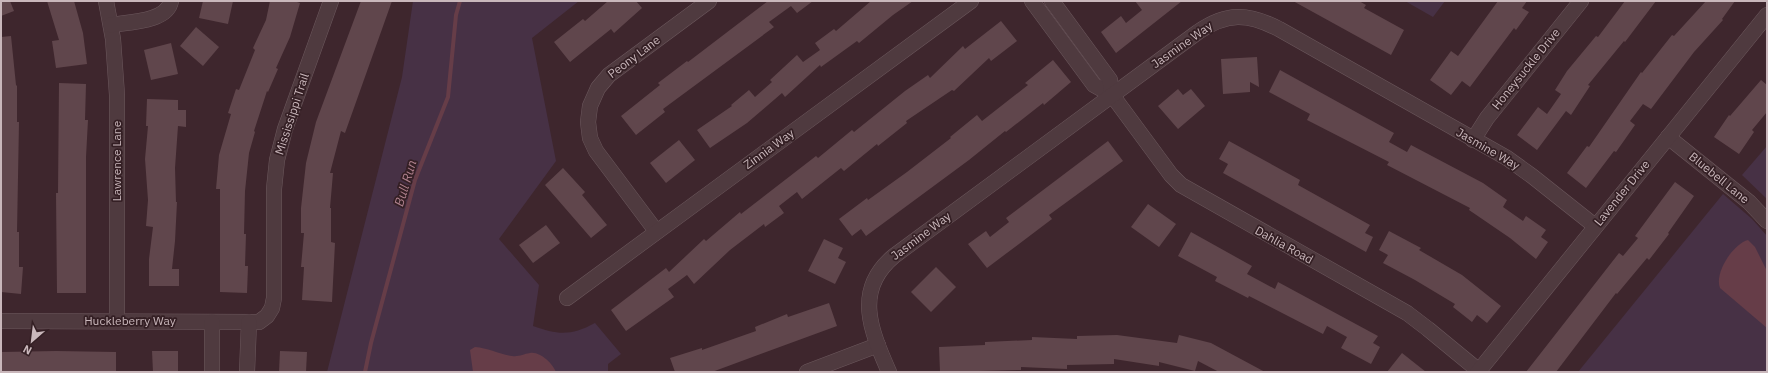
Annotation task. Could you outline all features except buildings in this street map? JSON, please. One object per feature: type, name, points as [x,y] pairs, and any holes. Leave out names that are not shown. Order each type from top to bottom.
[{"type":"street","name":"Lawrence Lane","points":[[106,1],[111,25],[117,94],[117,321]]},
{"type":"street","points":[[111,25],[162,15],[170,6],[171,1]]},
{"type":"street","name":"Mississippi Trail","points":[[254,322],[267,316],[272,308],[274,298],[274,189],[277,160],[286,129],[331,1]]},
{"type":"street","name":"Peony Lane","points":[[656,231],[593,147],[588,127],[590,106],[598,88],[609,76],[710,1]]},
{"type":"street","name":"Zinnia Way","points":[[567,298],[656,231],[971,1]]},
{"type":"street","name":"Dahlia Road","points":[[1032,1],[1094,85],[1112,94]]},
{"type":"street","name":"Dahlia Road","points":[[1052,1],[1110,80],[1112,94],[1171,176],[1181,185],[1410,316],[1478,372]]},
{"type":"street","name":"Honeysuckle Drive","points":[[1473,140],[1482,124],[1581,1]]},
{"type":"street","name":"Lavender Drive","points":[[1478,372],[1767,15]]},
{"type":"street","name":"Jasmine Way","points":[[878,345],[870,319],[868,306],[872,284],[883,265],[1112,94],[1207,26],[1228,17],[1260,20],[1521,167],[1596,226]]},
{"type":"street","name":"Bluebell Lane","points":[[1668,137],[1749,202],[1767,221]]},
{"type":"street","name":"Huckleberry Way","points":[[1,321],[254,322]]},
{"type":"street","points":[[212,322],[212,372]]},
{"type":"street","points":[[247,372],[254,322]]},
{"type":"street","points":[[807,372],[878,345],[889,372]]},
{"type":"shaded area","points":[[413,1],[579,1],[532,38],[556,161],[499,239],[539,285],[533,326],[564,333],[579,330],[595,323],[621,354],[608,364],[608,372],[327,372],[402,77]]},
{"type":"shaded area","points":[[1405,1],[1445,1],[1433,17]]},
{"type":"shaded area","points":[[1767,146],[1767,199],[1742,175]]},
{"type":"shaded area","points":[[1723,194],[1752,219],[1767,236],[1767,372],[1578,372]]},
{"type":"shaded area","points":[[1748,240],[1755,247],[1767,271],[1767,328],[1720,288],[1720,275],[1726,260],[1736,247]]},
{"type":"shaded area","points":[[475,347],[512,356],[530,353],[538,354],[552,365],[556,372],[473,372],[470,350]]},
{"type":"waterway","name":"Bull Run","points":[[365,372],[371,343],[415,180],[448,97],[456,15],[460,1]]}]
